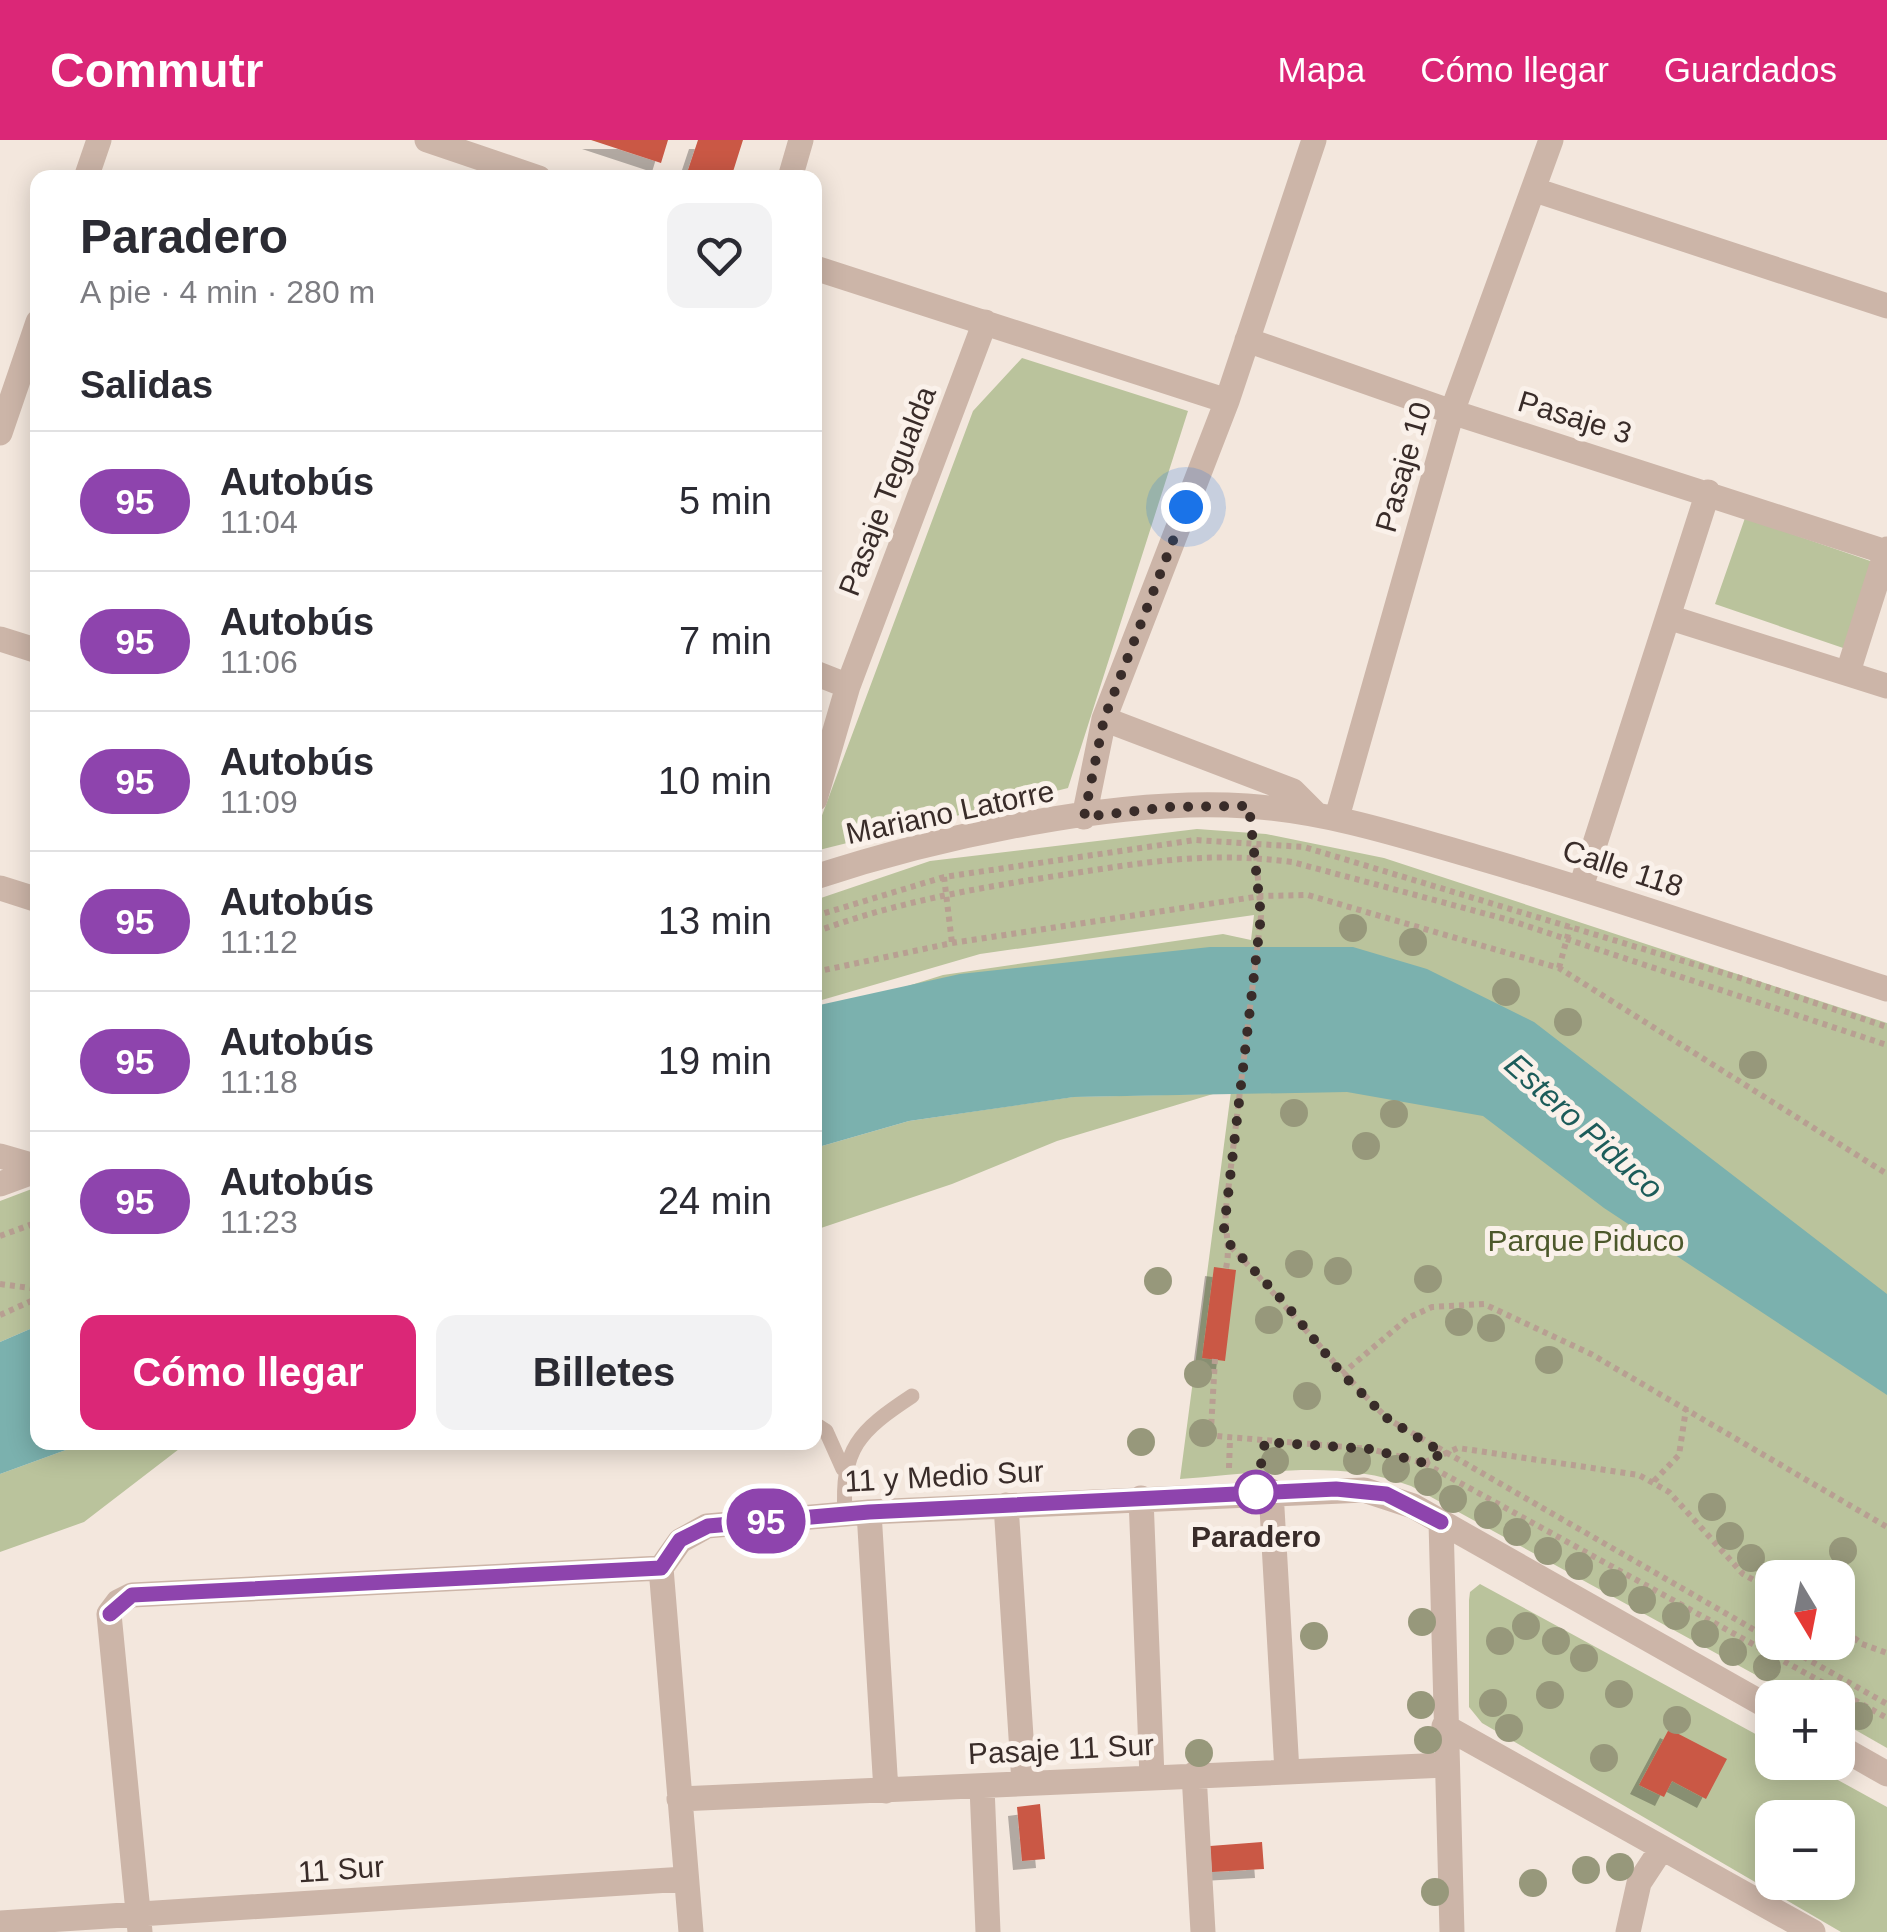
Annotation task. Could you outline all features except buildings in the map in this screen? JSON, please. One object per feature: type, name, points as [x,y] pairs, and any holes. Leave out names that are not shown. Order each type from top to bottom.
[{"type":"street","points":[[89,170],[99,140]]},
{"type":"street","points":[[426,140],[486,169]]},
{"type":"street","points":[[793,170],[802,140]]},
{"type":"street","points":[[1084,817],[1104,719],[1227,401],[1314,140]]},
{"type":"street","name":"Pasaje 10","points":[[1327,816],[1452,412],[1551,140]]},
{"type":"street","points":[[1534,190],[1887,306]]},
{"type":"street","points":[[822,270],[1227,401]]},
{"type":"street","name":"Pasaje Tegualda","points":[[822,775],[848,686],[985,322]]},
{"type":"street","name":"Pasaje 3","points":[[1247,340],[1452,412],[1887,550]]},
{"type":"street","points":[[0,433],[30,345]]},
{"type":"street","points":[[1581,888],[1708,492]]},
{"type":"street","points":[[1848,672],[1887,550]]},
{"type":"street","points":[[1668,617],[1887,686]]},
{"type":"street","points":[[0,639],[30,648]]},
{"type":"street","points":[[822,676],[848,686]]},
{"type":"street","name":"Calle 118","points":[[1104,719],[1293,790],[1327,816],[1581,888],[1887,989]]},
{"type":"street","name":"Mariano Latorre","points":[[822,874],[933,842],[1170,807],[1249,806],[1327,816]]},
{"type":"street","points":[[0,888],[30,897]]},
{"type":"street","points":[[0,1156],[30,1166]]},
{"type":"street","points":[[0,1184],[30,1172]]},
{"type":"street","name":"11 y Medio Sur","points":[[661,1568],[680,1540],[708,1526],[857,1513],[1364,1490],[1386,1494],[1441,1522],[1755,1700]]},
{"type":"street","points":[[1271,1492],[1286,1772]]},
{"type":"street","points":[[1141,1498],[1152,1777]]},
{"type":"street","points":[[1006,1505],[1024,1783]]},
{"type":"street","points":[[857,1513],[886,1791]]},
{"type":"street","points":[[1441,1522],[1452,1932]]},
{"type":"street","points":[[139,1924],[110,1614],[132,1595],[661,1568],[690,1932]]},
{"type":"street","points":[[1444,1726],[1813,1932]]},
{"type":"street","points":[[1855,1756],[1887,1774]]},
{"type":"street","name":"Pasaje 11 Sur","points":[[679,1799],[1446,1765]]},
{"type":"street","points":[[1194,1774],[1202,1932]]},
{"type":"street","points":[[982,1786],[988,1932]]},
{"type":"street","points":[[1628,1932],[1638,1882],[1662,1848]]},
{"type":"street","name":"11 Sur","points":[[0,1923],[139,1924],[685,1880]]},
{"type":"lane","points":[[843,1469],[866,1432],[912,1396]]},
{"type":"lane","points":[[822,1428],[843,1469],[857,1513]]},
{"type":"path","points":[[1249,806],[1262,896],[1224,1229],[1231,1246],[1284,1302],[1342,1374],[1388,1419],[1755,1630]]},
{"type":"path","points":[[822,914],[944,877],[1195,840],[1304,847],[1887,1027]]},
{"type":"path","points":[[822,930],[946,893],[1198,854],[1258,858],[1292,862],[1567,938],[1887,1044]]},
{"type":"path","points":[[944,877],[952,943]]},
{"type":"path","points":[[822,971],[952,943],[1262,896],[1308,896],[1558,968],[1887,1174]]},
{"type":"path","points":[[1558,968],[1570,927]]},
{"type":"path","points":[[0,1236],[30,1225]]},
{"type":"path","points":[[1226,1268],[1231,1246]]},
{"type":"path","points":[[0,1284],[30,1287]]},
{"type":"path","points":[[0,1315],[30,1302]]},
{"type":"path","points":[[1342,1374],[1408,1318],[1432,1308],[1484,1304],[1591,1354],[1887,1527]]},
{"type":"path","points":[[1215,1360],[1212,1429],[1216,1436],[1370,1449],[1424,1463],[1887,1718]]},
{"type":"path","points":[[1654,1481],[1679,1456],[1686,1408]]},
{"type":"path","points":[[1424,1463],[1458,1448],[1626,1471],[1654,1481],[1743,1574],[1755,1581]]},
{"type":"path","points":[[1855,1639],[1887,1653]]},
{"type":"path","points":[[1809,1660],[1887,1704]]},
{"type":"green space","points":[[1022,358],[1188,411],[1068,788],[822,849],[822,815],[973,411]]},
{"type":"green space","points":[[1745,518],[1879,564],[1849,650],[1715,604]]},
{"type":"green space","name":"Parque Piduco","points":[[1197,829],[1266,834],[1384,858],[1887,1023],[1887,1748],[1855,1730],[1855,1680],[1765,1680],[1411,1486],[1384,1477],[1326,1470],[1180,1479],[1237,1046],[822,1016],[943,975],[1223,934],[1251,940],[1254,915],[980,954],[822,1000],[822,898],[930,861]]},
{"type":"green space","points":[[1213,1094],[1057,1141],[952,1184],[822,1228],[822,1146],[909,1121],[1073,1097]]},
{"type":"green space","points":[[30,1190],[30,1329],[0,1342],[0,1201]]},
{"type":"green space","points":[[66,1450],[178,1450],[84,1522],[0,1552],[0,1474]]},
{"type":"green space","points":[[1480,1584],[1755,1734],[1755,1780],[1838,1780],[1887,1807],[1887,1932],[1841,1932],[1786,1900],[1855,1900],[1855,1800],[1755,1800],[1755,1882],[1482,1723],[1469,1707],[1470,1592]]},
{"type":"water","name":"Estero Piduco","points":[[1210,947],[1353,947],[1427,969],[1534,1022],[1887,1294],[1887,1395],[1604,1208],[1483,1116],[1347,1092],[1074,1097],[909,1121],[822,1146],[822,1004],[960,974]]},
{"type":"water","points":[[30,1329],[30,1450],[66,1450],[0,1474],[0,1342]]},
{"type":"bus line","name":"95","points":[[110,1614],[118,1602],[132,1595],[661,1568],[680,1540],[708,1526],[869,1512],[1336,1489],[1386,1494],[1441,1522]]},
{"type":"place","name":"Paradero","points":[[1256,1492]]},
{"type":"route","points":[[1186,507],[1104,719],[1084,817],[1170,807],[1249,806],[1258,858],[1261,916],[1224,1229],[1231,1246],[1284,1302],[1342,1374],[1388,1419],[1443,1453],[1424,1463],[1370,1449],[1265,1442],[1256,1492]]}]
